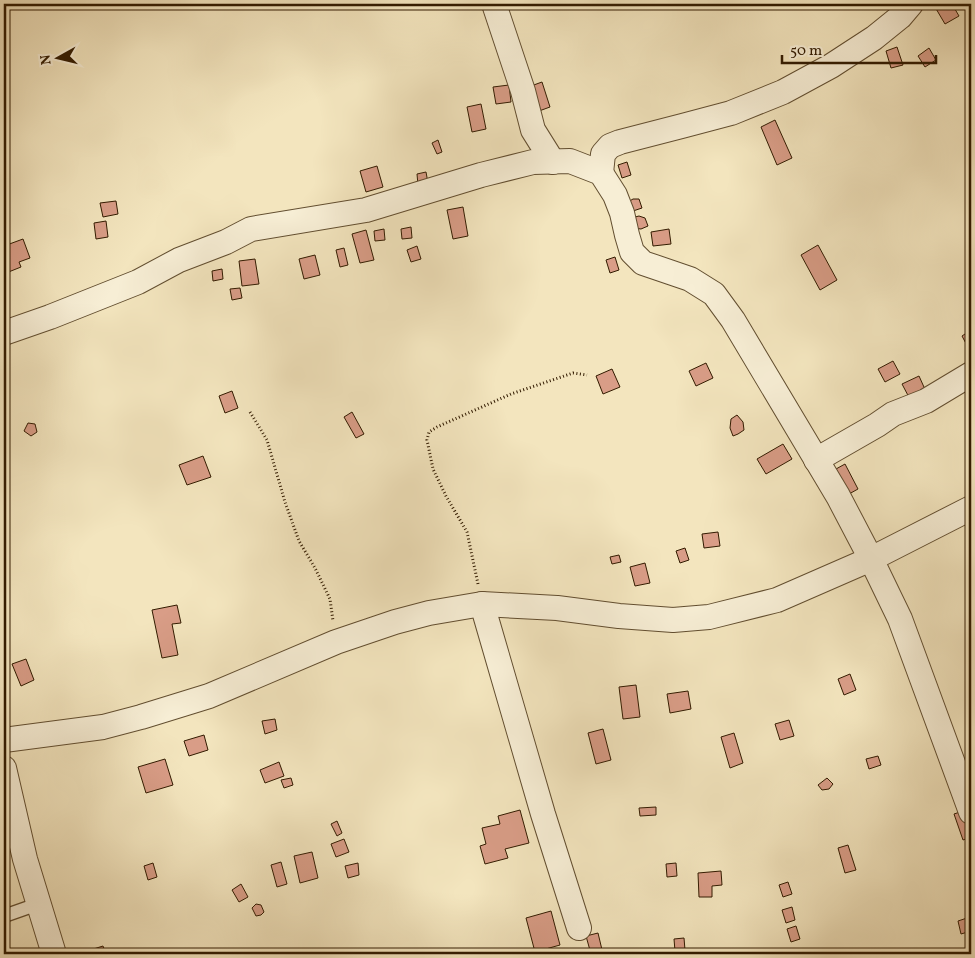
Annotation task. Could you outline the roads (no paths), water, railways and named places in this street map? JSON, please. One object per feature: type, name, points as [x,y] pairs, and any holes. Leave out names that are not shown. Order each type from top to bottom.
[{"type":"street","points":[[494,4],[523,91],[533,130],[553,162]]},
{"type":"street","points":[[601,173],[603,154],[610,146],[731,112],[783,92],[831,66],[874,38],[900,17],[911,4]]},
{"type":"street","points":[[4,333],[138,282],[179,260],[226,242],[251,229],[366,210],[481,175],[533,162],[570,161],[601,173],[615,195],[622,213],[632,252],[643,263],[690,279],[714,294],[733,320],[838,496],[900,619],[971,812]]},
{"type":"street","points":[[816,460],[878,425],[893,414],[926,401],[971,374]]},
{"type":"street","points":[[4,740],[102,727],[141,717],[209,696],[336,642],[429,612],[482,604],[557,608],[619,616],[673,620],[709,617],[777,600],[871,559],[971,508]]},
{"type":"street","points":[[482,604],[579,928]]},
{"type":"street","points":[[4,768],[25,860],[54,954]]},
{"type":"lane","points":[[4,916],[38,904]]}]
